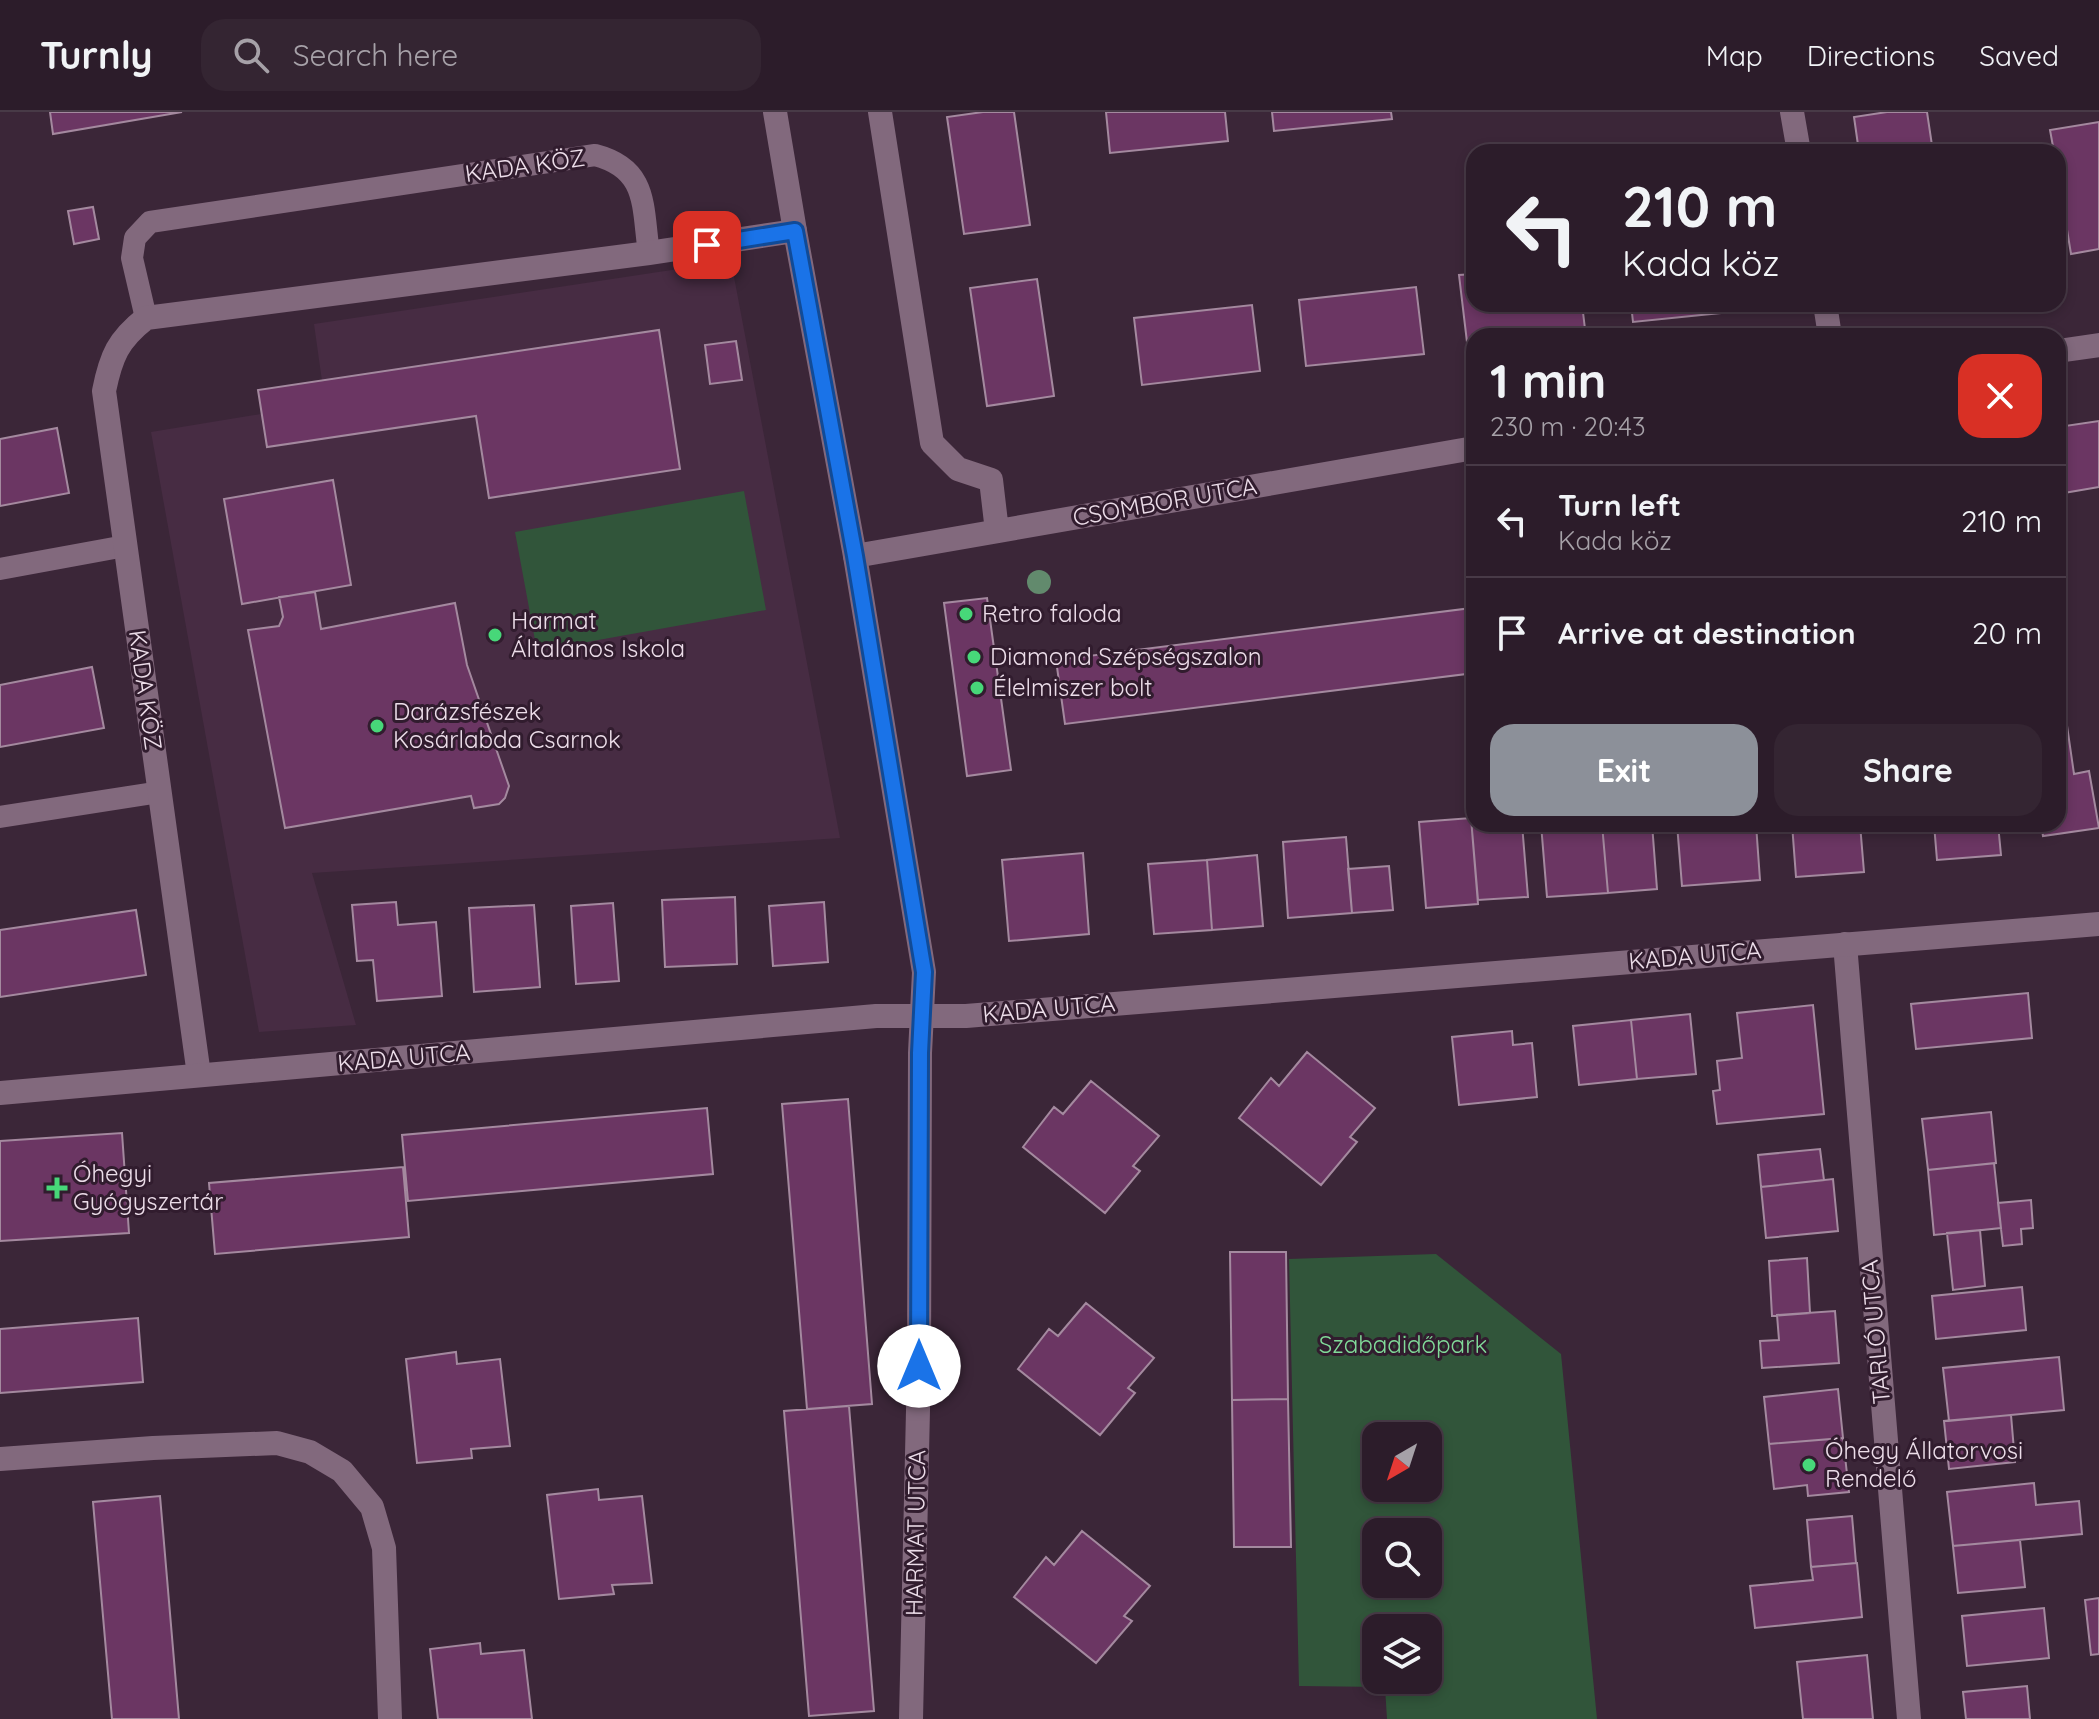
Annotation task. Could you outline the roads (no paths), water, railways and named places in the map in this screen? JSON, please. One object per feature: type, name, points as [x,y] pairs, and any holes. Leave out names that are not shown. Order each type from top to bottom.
[{"type":"street","name":"HARMAT UTCA","points":[[775,112],[855,556],[924,972],[920,1053],[919,1366],[911,1719]]},
{"type":"street","points":[[880,112],[932,443],[958,469],[991,480],[997,531]]},
{"type":"street","points":[[1792,112],[1798,144]]},
{"type":"street","points":[[146,318],[649,253],[795,231]]},
{"type":"street","name":"KADA KÖZ","points":[[146,318],[126,334],[110,362],[104,391],[199,1075]]},
{"type":"street","points":[[2066,350],[2099,345]]},
{"type":"street","name":"CSOMBOR UTCA","points":[[855,556],[1466,449]]},
{"type":"street","name":"KADA UTCA","points":[[0,1093],[876,1016],[966,1016],[2099,924]]},
{"type":"street","name":"TARLÓ UTCA","points":[[1845,944],[1909,1719]]},
{"type":"street","points":[[0,1459],[277,1443],[310,1452],[342,1471],[372,1507],[384,1548],[390,1719]]},
{"type":"lane","name":"KADA KÖZ","points":[[146,318],[132,258],[135,238],[150,222],[595,155],[615,160],[631,173],[640,192],[649,253]]},
{"type":"lane","points":[[0,569],[125,546]]},
{"type":"lane","points":[[0,817],[160,792]]},
{"type":"place","name":"Retro faloda","points":[[966,614]]},
{"type":"place","name":"Harmat Általános Iskola","points":[[495,635]]},
{"type":"place","name":"Diamond Szépségszalon","points":[[974,657]]},
{"type":"place","name":"Élelmiszer bolt","points":[[977,688]]},
{"type":"place","name":"Darázsfészek Kosárlabda Csarnok","points":[[377,726]]},
{"type":"place","name":"Óhegyi Gyógyszertár","points":[[57,1188]]},
{"type":"place","name":"Óhegy Állatorvosi Rendelő","points":[[1809,1465]]},
{"type":"park label","name":"Szabadidőpark","points":[[1403,1345]]}]
